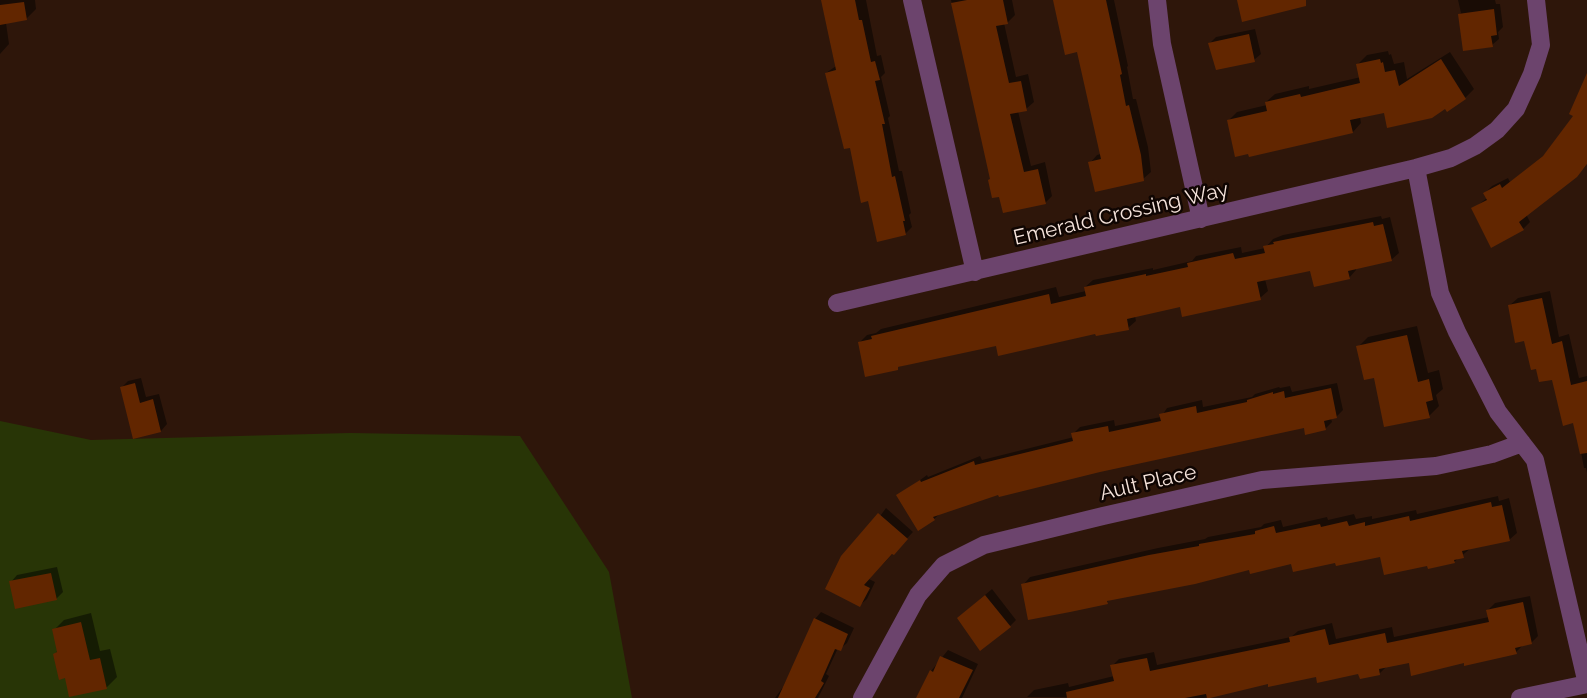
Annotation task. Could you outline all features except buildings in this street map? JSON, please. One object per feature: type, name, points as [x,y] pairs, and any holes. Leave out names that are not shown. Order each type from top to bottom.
[{"type":"street","points":[[912,0],[975,272]]},
{"type":"street","points":[[1157,0],[1162,44],[1201,219]]},
{"type":"street","name":"Emerald Crossing Way","points":[[837,303],[1201,219],[1450,158],[1475,146],[1497,130],[1516,109],[1532,75],[1541,45],[1536,0]]},
{"type":"street","points":[[1416,168],[1440,293],[1457,332],[1498,412],[1534,460],[1587,684],[1520,698]]},
{"type":"street","name":"Ault Place","points":[[862,698],[918,595],[944,565],[984,545],[1262,480],[1436,466],[1492,454],[1522,443]]},
{"type":"green space","points":[[0,421],[91,440],[350,433],[520,436],[609,572],[632,698],[0,698]]}]
